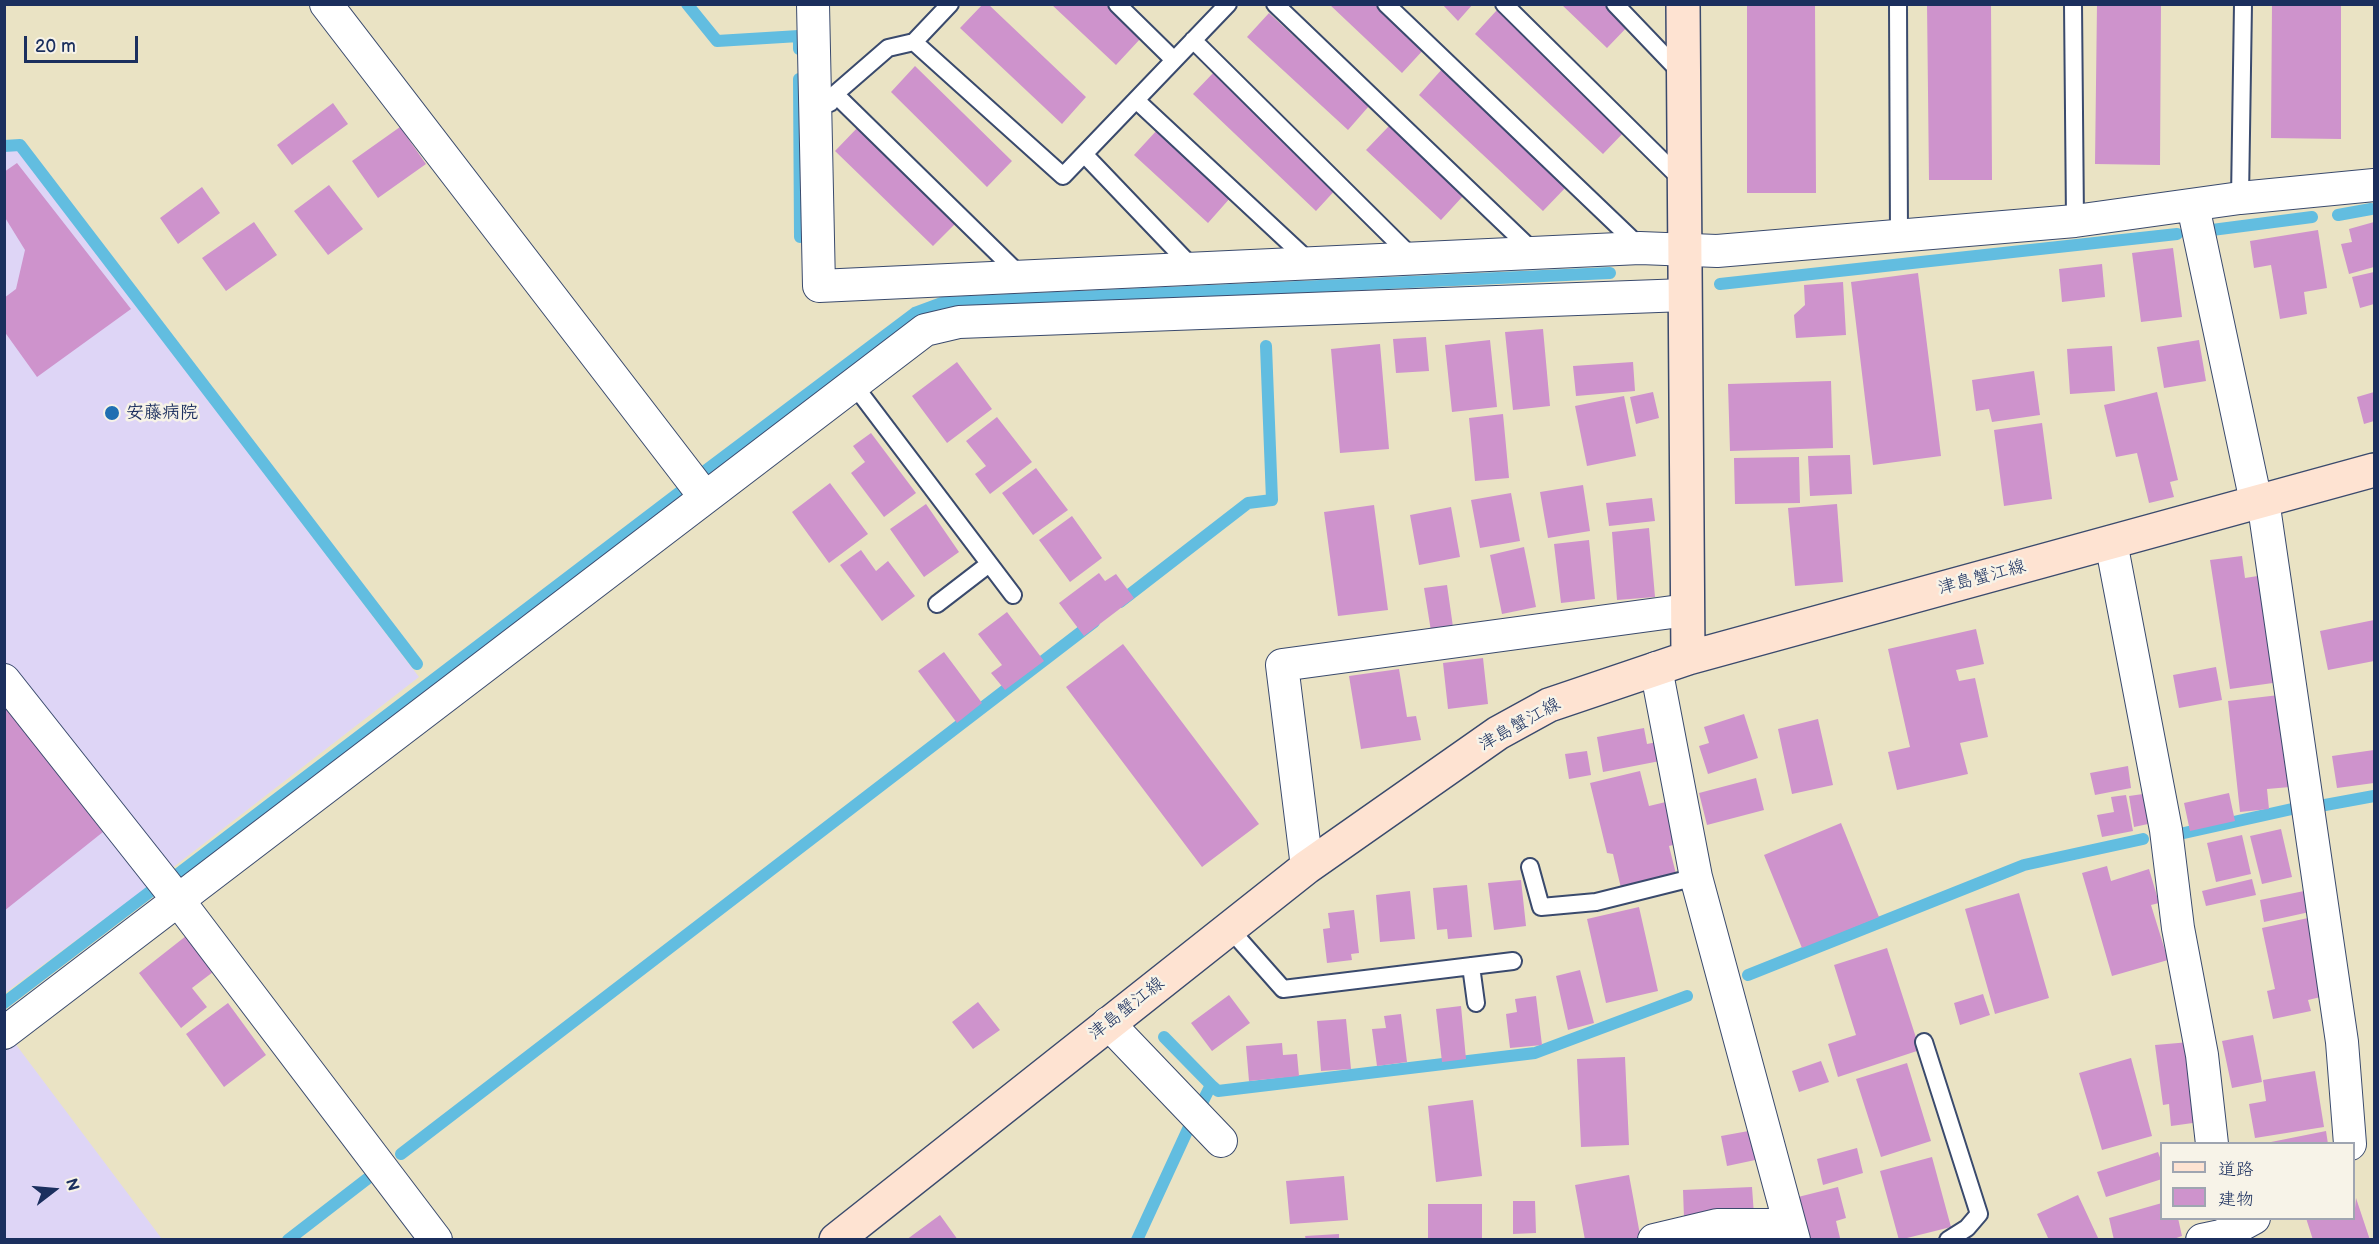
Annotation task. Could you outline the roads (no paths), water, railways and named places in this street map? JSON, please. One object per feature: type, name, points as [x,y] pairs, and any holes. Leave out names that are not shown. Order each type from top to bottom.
[{"type":"main road","points":[[1683,4],[1688,658]]},
{"type":"main road","name":"津島蟹江線","points":[[836,1239],[1307,867],[1425,782],[1548,705],[1688,658],[2374,470]]},
{"type":"street","points":[[326,4],[705,497]]},
{"type":"street","points":[[813,4],[819,286],[1534,252],[1640,248],[1717,251],[2075,221],[2240,198],[2374,185]]},
{"type":"street","points":[[2193,206],[2260,501],[2343,1042],[2350,1142]]},
{"type":"street","points":[[4,1033],[925,330],[959,322],[1685,295]]},
{"type":"street","points":[[2111,542],[2166,830],[2178,928],[2202,1055],[2212,1142]]},
{"type":"street","points":[[1307,867],[1282,665],[1687,610]]},
{"type":"street","points":[[1654,1239],[1717,1225],[1792,1232],[1696,878],[1656,668]]},
{"type":"street","points":[[4,680],[178,900],[436,1239]]},
{"type":"street","points":[[1108,1023],[1221,1141]]},
{"type":"street","points":[[2216,1233],[2249,1220]]},
{"type":"lane","points":[[1117,4],[1174,60]]},
{"type":"lane","points":[[914,42],[1063,176],[1228,4]]},
{"type":"lane","points":[[1275,4],[1534,252]]},
{"type":"lane","points":[[1386,4],[1640,248]]},
{"type":"lane","points":[[1504,4],[1684,181]]},
{"type":"lane","points":[[1615,4],[1683,76]]},
{"type":"lane","points":[[1898,4],[1899,237]]},
{"type":"lane","points":[[2073,4],[2075,221]]},
{"type":"lane","points":[[2240,198],[2243,4]]},
{"type":"lane","points":[[815,129],[835,94],[888,48],[914,42],[944,6]]},
{"type":"lane","points":[[1194,40],[1413,258]]},
{"type":"lane","points":[[835,94],[1022,277]]},
{"type":"lane","points":[[1136,100],[1312,264]]},
{"type":"lane","points":[[1084,154],[1193,268]]},
{"type":"lane","points":[[854,385],[1013,595]]},
{"type":"lane","points":[[937,604],[989,564]]},
{"type":"lane","points":[[1530,867],[1541,907],[1596,902],[1696,878]]},
{"type":"lane","points":[[1229,928],[1283,989],[1513,961]]},
{"type":"lane","points":[[1471,966],[1476,1003]]},
{"type":"lane","points":[[1924,1042],[1979,1214],[1967,1228],[1948,1239]]},
{"type":"waterway","points":[[687,4],[717,41],[799,36],[799,49]]},
{"type":"waterway","points":[[799,79],[800,237]]},
{"type":"waterway","points":[[4,146],[20,145],[417,664]]},
{"type":"waterway","points":[[2338,215],[2371,209]]},
{"type":"waterway","points":[[2212,230],[2312,217]]},
{"type":"waterway","points":[[1720,284],[2177,234]]},
{"type":"waterway","points":[[705,471],[915,313],[942,303],[1610,273]]},
{"type":"waterway","points":[[1120,602],[1248,503],[1272,500],[1266,346]]},
{"type":"waterway","points":[[178,874],[680,492]]},
{"type":"waterway","points":[[401,1154],[1094,622]]},
{"type":"waterway","points":[[2325,805],[2374,796]]},
{"type":"waterway","points":[[2184,833],[2292,809]]},
{"type":"waterway","points":[[1748,975],[2024,865],[2143,839]]},
{"type":"waterway","points":[[4,1003],[151,891]]},
{"type":"waterway","points":[[1211,1085],[1218,1091],[1535,1053],[1687,996]]},
{"type":"waterway","points":[[1164,1037],[1211,1085],[1203,1101]]},
{"type":"waterway","points":[[1137,1240],[1189,1127]]},
{"type":"waterway","points":[[288,1240],[367,1179]]},
{"type":"place","name":"安藤病院","points":[[112,413]]}]
